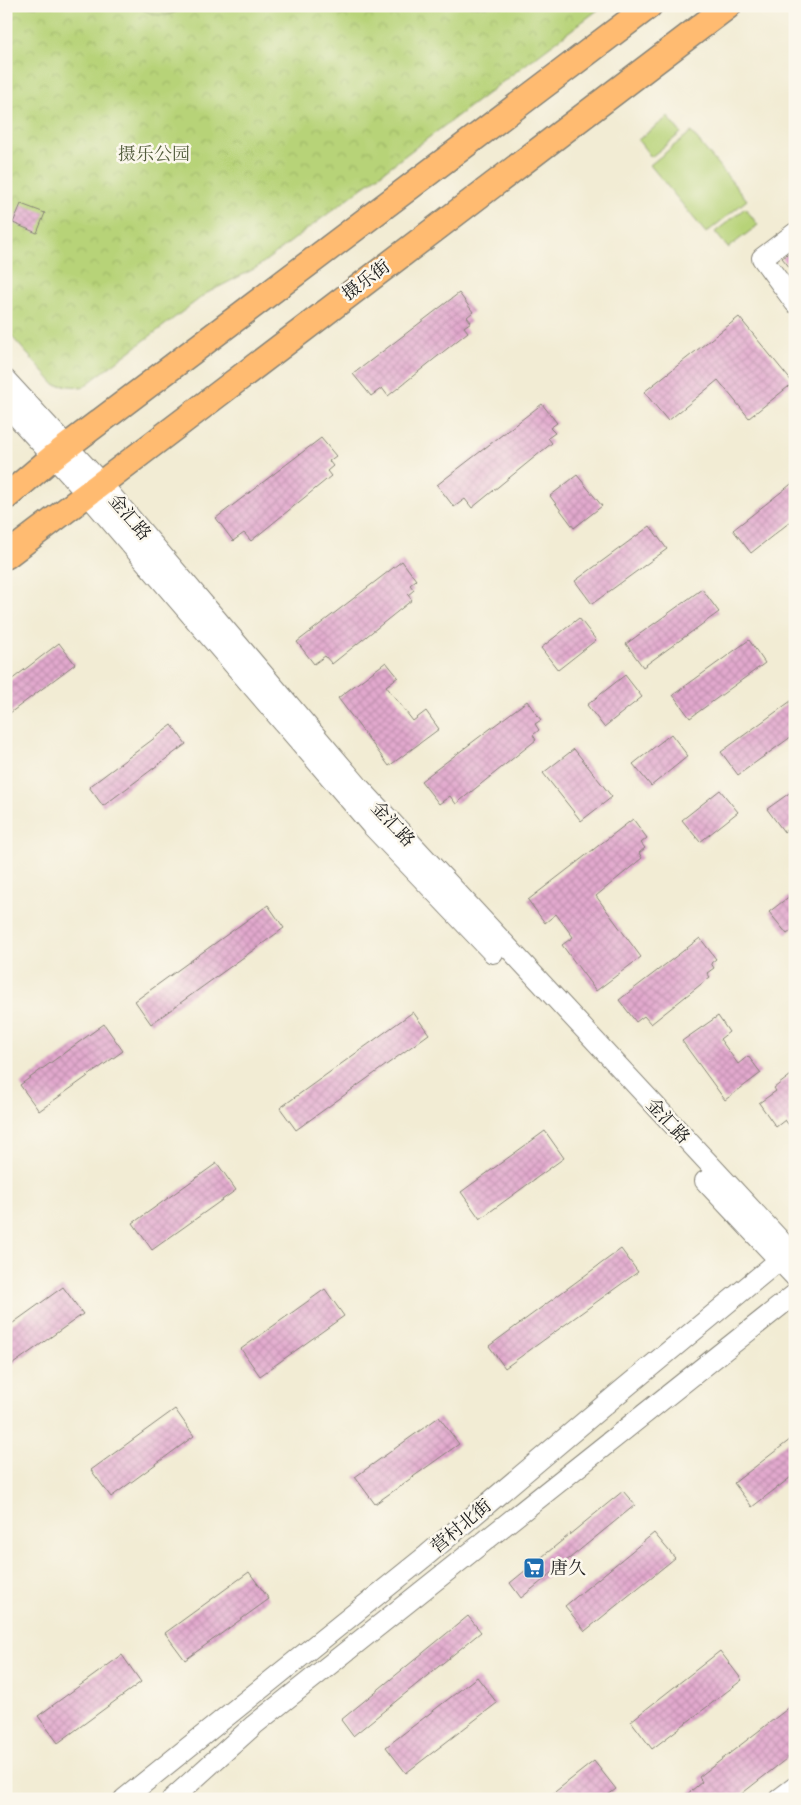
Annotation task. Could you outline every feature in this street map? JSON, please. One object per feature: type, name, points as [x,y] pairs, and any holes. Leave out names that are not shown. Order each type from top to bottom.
[{"type":"main road","points":[[6,497],[60,452],[648,6]]},
{"type":"main road","name":"摄乐街","points":[[6,556],[728,6]]},
{"type":"street","points":[[795,233],[762,258],[795,303]]},
{"type":"street","name":"金汇路","points":[[6,380],[60,452]]},
{"type":"street","name":"金汇路","points":[[6,405],[60,452],[94,488],[371,825],[485,944],[790,1254],[795,1277]]},
{"type":"street","name":"营村北街","points":[[124,1799],[427,1555],[620,1390],[790,1254]]},
{"type":"street","name":"营村北街","points":[[172,1799],[254,1725],[795,1294]]},
{"type":"street","points":[[779,1799],[795,1786]]},
{"type":"green space","name":"摄乐公园","points":[[6,6],[603,6],[256,268],[207,293],[83,387],[55,385],[6,330]]},
{"type":"green space","points":[[137,6],[185,6],[173,13],[161,15]]},
{"type":"green space","points":[[668,117],[681,133],[651,157],[638,140]]},
{"type":"green space","points":[[691,132],[747,200],[706,233],[650,165]]},
{"type":"green space","points":[[745,208],[758,225],[728,248],[715,232]]},
{"type":"building","points":[[21,204],[45,213],[37,233],[13,223]]},
{"type":"building","points":[[795,248],[795,274],[782,258]]},
{"type":"building","points":[[459,293],[473,312],[467,317],[471,322],[464,327],[468,332],[388,396],[382,388],[371,396],[353,374]]},
{"type":"building","points":[[739,317],[793,383],[749,418],[718,380],[668,421],[644,392]]},
{"type":"building","points":[[542,404],[557,423],[550,428],[555,433],[548,438],[552,443],[472,508],[465,499],[454,507],[437,485]]},
{"type":"building","points":[[321,438],[336,456],[329,461],[333,466],[327,471],[331,476],[251,541],[244,533],[233,541],[216,518]]},
{"type":"building","points":[[577,475],[602,506],[574,528],[550,496]]},
{"type":"building","points":[[795,481],[795,518],[751,553],[733,530]]},
{"type":"building","points":[[650,526],[667,549],[592,604],[575,581]]},
{"type":"building","points":[[402,561],[416,580],[410,585],[414,590],[408,595],[412,600],[332,664],[325,656],[314,664],[297,642]]},
{"type":"building","points":[[702,589],[719,612],[643,667],[626,644]]},
{"type":"building","points":[[579,618],[596,640],[558,670],[541,648]]},
{"type":"building","points":[[749,640],[765,663],[690,718],[673,695]]},
{"type":"building","points":[[59,643],[75,664],[6,716],[6,684]]},
{"type":"building","points":[[386,662],[398,677],[386,686],[413,721],[426,711],[439,729],[389,766],[338,698]]},
{"type":"building","points":[[625,675],[642,697],[604,727],[587,705]]},
{"type":"building","points":[[795,698],[795,734],[738,775],[721,752]]},
{"type":"building","points":[[527,701],[541,720],[535,724],[539,730],[533,735],[536,740],[456,804],[450,796],[439,804],[421,781]]},
{"type":"building","points":[[172,725],[186,744],[103,806],[89,787]]},
{"type":"building","points":[[671,734],[688,756],[651,786],[633,764]]},
{"type":"building","points":[[574,749],[612,797],[581,821],[543,773]]},
{"type":"building","points":[[795,789],[795,824],[784,832],[767,809]]},
{"type":"building","points":[[720,790],[738,812],[700,842],[682,820]]},
{"type":"building","points":[[633,819],[647,838],[641,843],[645,848],[639,853],[642,858],[596,896],[641,957],[596,991],[562,945],[573,937],[556,914],[545,923],[528,900]]},
{"type":"building","points":[[795,892],[795,928],[787,934],[769,912]]},
{"type":"building","points":[[268,905],[284,928],[151,1024],[135,1001]]},
{"type":"building","points":[[700,938],[716,959],[711,963],[714,968],[707,973],[710,977],[651,1024],[644,1016],[636,1022],[619,1000]]},
{"type":"building","points":[[413,1012],[429,1034],[296,1130],[280,1108]]},
{"type":"building","points":[[718,1016],[729,1032],[720,1039],[738,1064],[748,1056],[761,1073],[725,1100],[682,1041]]},
{"type":"building","points":[[104,1024],[123,1051],[39,1111],[20,1085]]},
{"type":"building","points":[[795,1072],[795,1133],[785,1120],[776,1127],[759,1103],[776,1091],[774,1088]]},
{"type":"building","points":[[545,1131],[564,1158],[480,1219],[461,1192]]},
{"type":"building","points":[[217,1163],[236,1190],[152,1250],[133,1223]]},
{"type":"building","points":[[621,1249],[638,1272],[505,1368],[489,1346]]},
{"type":"building","points":[[63,1287],[83,1314],[6,1369],[6,1328]]},
{"type":"building","points":[[325,1289],[344,1316],[260,1376],[241,1349]]},
{"type":"building","points":[[175,1409],[194,1436],[111,1497],[91,1470]]},
{"type":"building","points":[[439,1417],[459,1444],[375,1504],[355,1477]]},
{"type":"building","points":[[795,1436],[795,1474],[752,1507],[734,1483]]},
{"type":"building","points":[[623,1491],[635,1505],[521,1598],[510,1583]]},
{"type":"building","points":[[654,1533],[675,1558],[585,1631],[565,1606]]},
{"type":"building","points":[[249,1572],[269,1599],[185,1660],[165,1633]]},
{"type":"building","points":[[468,1616],[481,1632],[353,1736],[341,1720]]},
{"type":"building","points":[[720,1651],[742,1680],[652,1749],[631,1721]]},
{"type":"building","points":[[122,1655],[141,1682],[58,1743],[38,1716]]},
{"type":"building","points":[[477,1677],[497,1703],[406,1773],[386,1747]]},
{"type":"building","points":[[795,1703],[795,1752],[735,1799],[681,1799],[702,1782],[699,1777]]},
{"type":"building","points":[[594,1761],[616,1789],[603,1799],[546,1799]]},
{"type":"waterway","points":[[786,6],[795,17]]},
{"type":"place","name":"唐久","points":[[534,1568]]}]
